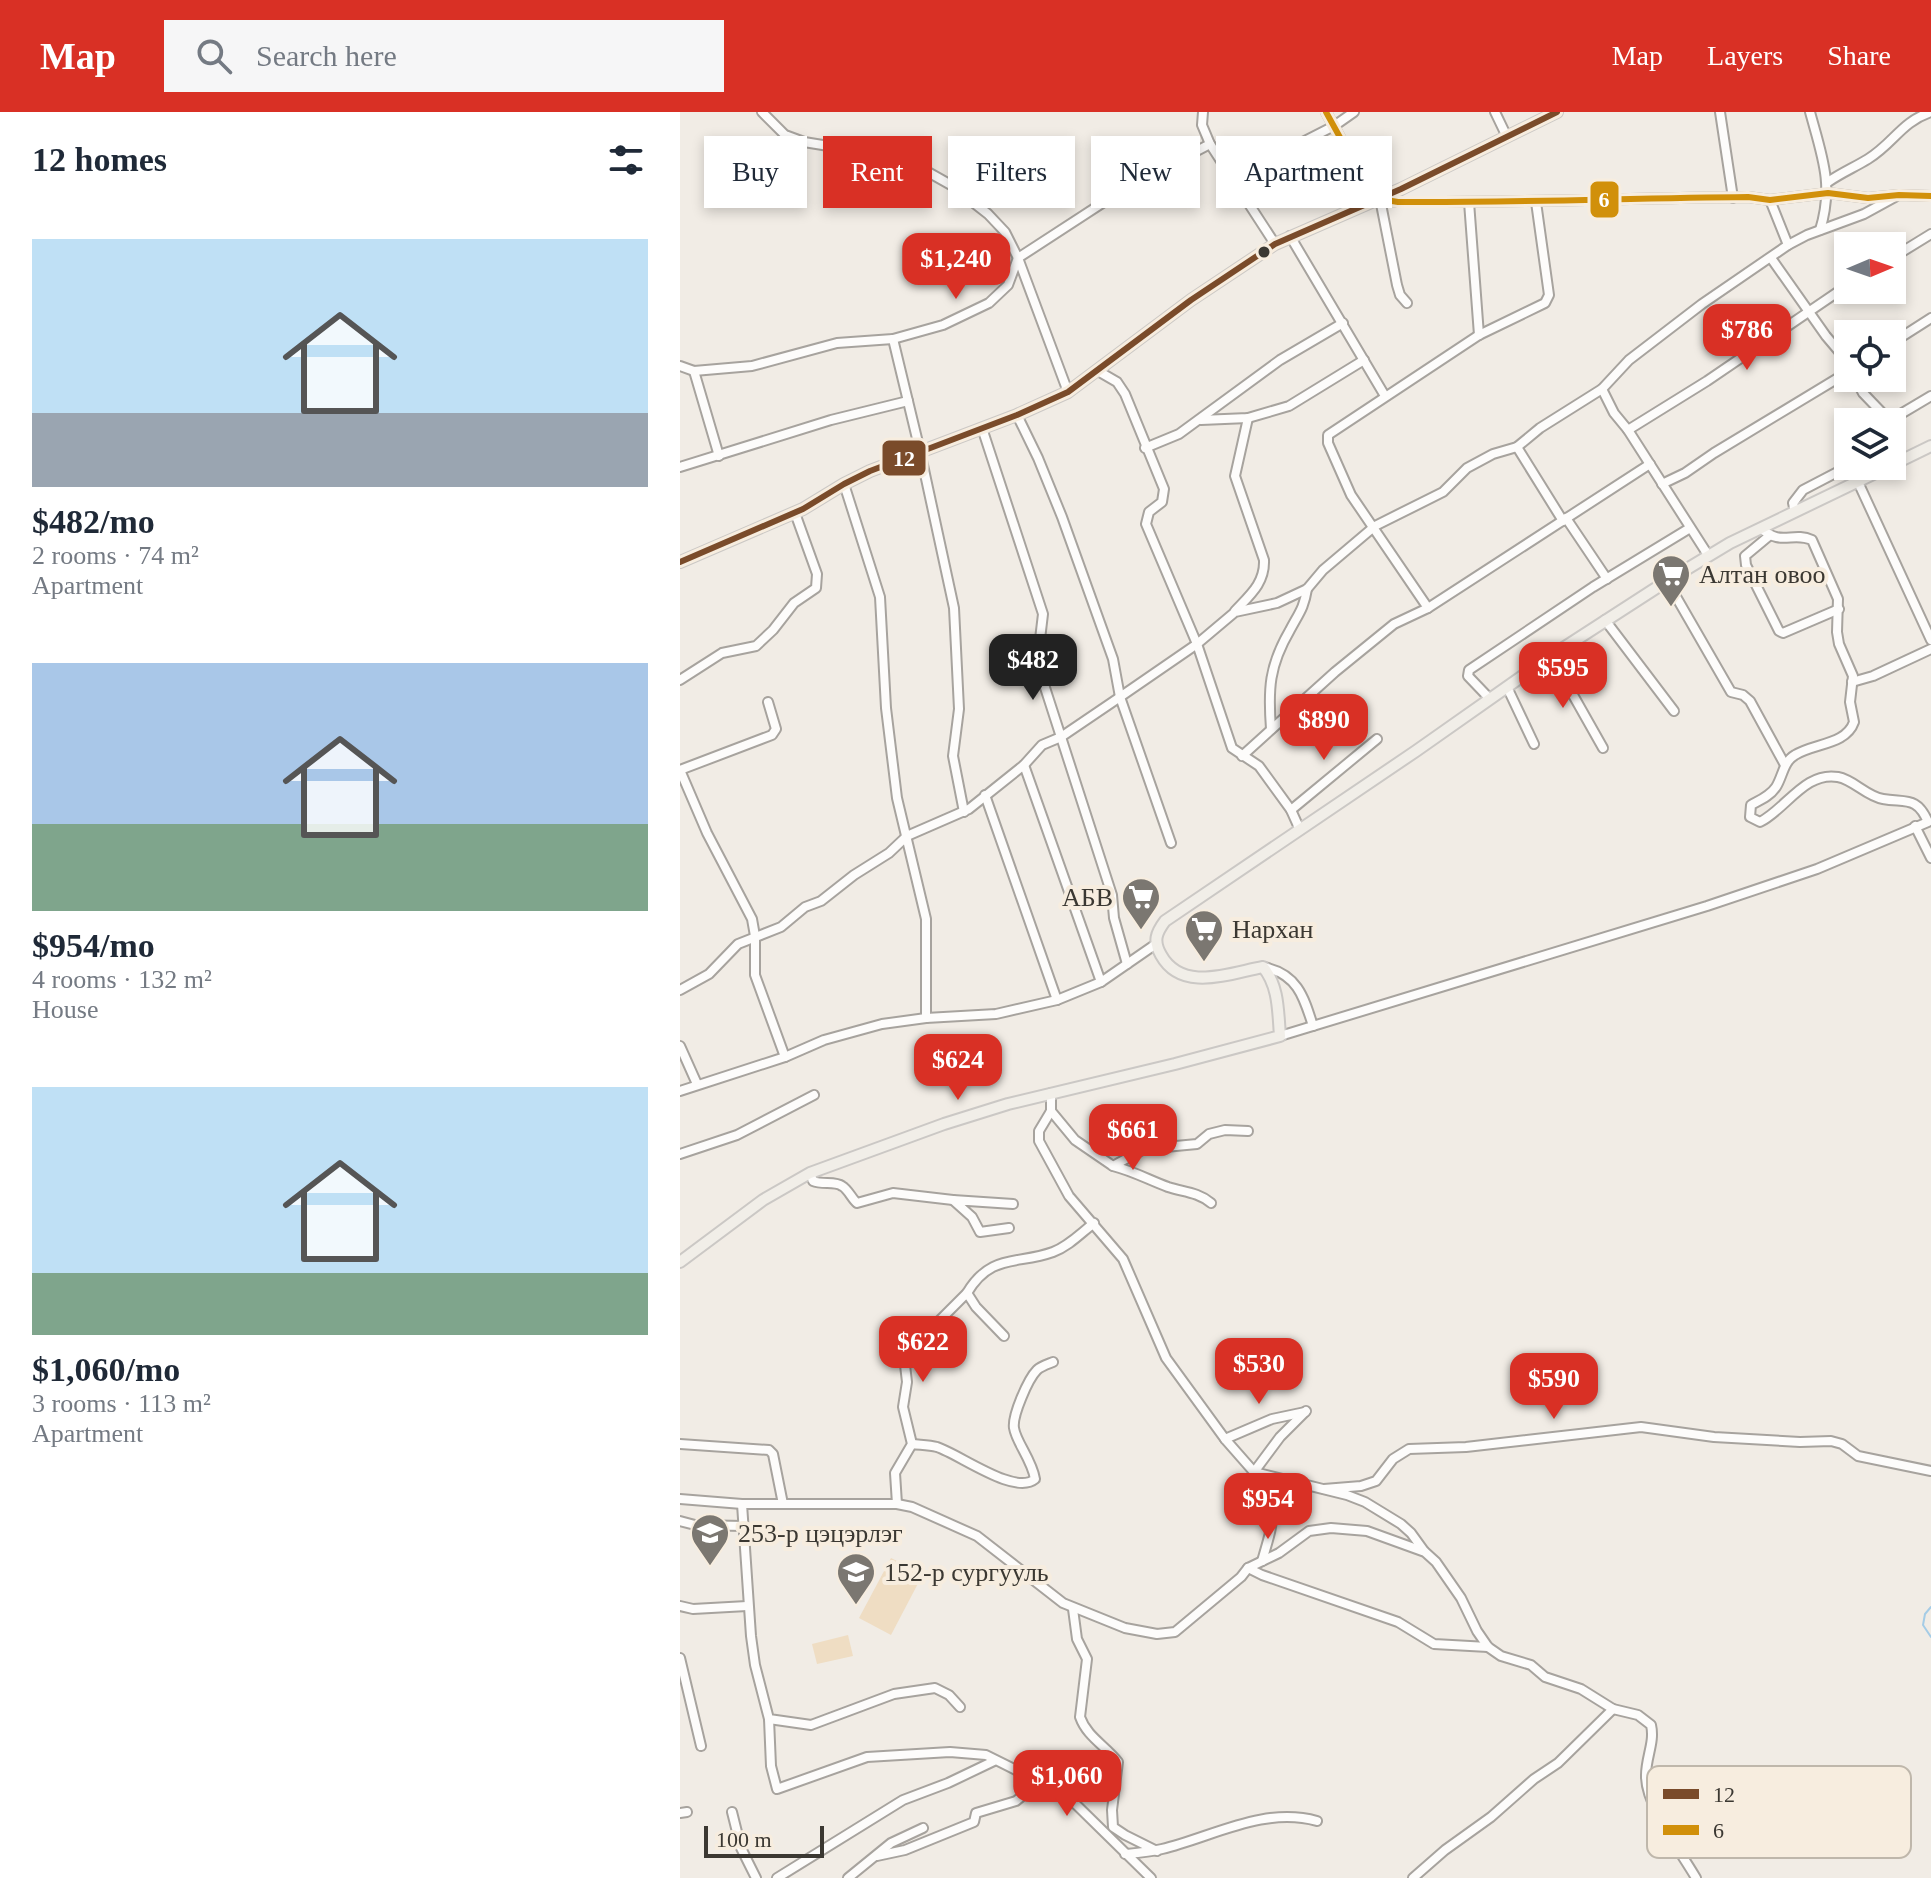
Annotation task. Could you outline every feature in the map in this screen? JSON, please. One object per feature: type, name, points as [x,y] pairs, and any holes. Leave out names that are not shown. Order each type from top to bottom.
[{"type":"main road","points":[[1392,193],[1557,112]]},
{"type":"main road","points":[[680,560],[795,513],[844,484],[920,451],[1017,415],[1068,392],[1191,300],[1275,244],[1358,208]]},
{"type":"main road","points":[[1906,458],[1931,446]]},
{"type":"main road","points":[[680,1262],[763,1200],[810,1173],[944,1124],[1051,1093],[1280,1036],[1277,998],[1271,976],[1263,967],[1203,978],[1189,977],[1171,968],[1156,944],[1155,937],[1165,921],[1605,620],[1708,555],[1765,532],[1795,512],[1862,480]]},
{"type":"street","points":[[762,112],[785,135],[804,142],[903,158],[938,177],[988,214],[1005,232],[1018,258],[1068,392]]},
{"type":"street","points":[[1203,112],[1202,125],[1216,153]]},
{"type":"street","points":[[1326,112],[1339,136]]},
{"type":"street","points":[[1314,136],[1354,112]]},
{"type":"street","points":[[1495,112],[1507,137]]},
{"type":"street","points":[[1720,112],[1733,198]]},
{"type":"street","points":[[1810,112],[1828,182],[1820,230]]},
{"type":"street","points":[[1902,112],[1906,123]]},
{"type":"street","points":[[1828,182],[1869,158],[1906,123],[1931,112]]},
{"type":"street","points":[[680,366],[694,371],[752,366],[837,343],[893,339],[943,325],[989,303],[1008,285],[1018,258],[1124,189],[1210,144]]},
{"type":"street","points":[[1392,201],[1536,202],[1581,198],[1770,200],[1828,193],[1868,198],[1931,196]]},
{"type":"street","points":[[1235,612],[1277,603],[1307,589],[1323,570],[1375,526],[1443,492],[1467,468],[1493,454],[1517,447],[1540,428],[1602,389],[1606,381],[1629,360],[1702,304],[1788,245],[1864,214],[1899,195]]},
{"type":"street","points":[[1917,196],[1931,202]]},
{"type":"street","points":[[1770,200],[1788,245]]},
{"type":"street","points":[[1469,202],[1479,335]]},
{"type":"street","points":[[1428,608],[1351,495],[1328,443],[1328,435],[1479,335],[1545,303],[1549,295],[1536,202]]},
{"type":"street","points":[[1252,208],[1275,244]]},
{"type":"street","points":[[1382,208],[1397,285],[1407,303]]},
{"type":"street","points":[[1906,249],[1931,234]]},
{"type":"street","points":[[1290,236],[1385,396]]},
{"type":"street","points":[[1771,258],[1834,345]]},
{"type":"street","points":[[1628,430],[1707,381],[1834,294]]},
{"type":"street","points":[[1906,334],[1931,318]]},
{"type":"street","points":[[1145,448],[1179,434],[1280,360],[1343,323]]},
{"type":"street","points":[[893,339],[954,608],[959,709],[953,756],[964,812]]},
{"type":"street","points":[[1200,420],[1248,418],[1289,406],[1364,360]]},
{"type":"street","points":[[694,371],[719,456]]},
{"type":"street","points":[[1098,371],[1117,382],[1125,394],[1164,495],[1162,502],[1149,512],[1146,524],[1197,644],[1232,748],[1259,766],[1291,810],[1300,830]]},
{"type":"street","points":[[1662,484],[1695,468],[1714,453],[1834,380]]},
{"type":"street","points":[[1602,389],[1614,413],[1708,555]]},
{"type":"street","points":[[1862,392],[1876,408]]},
{"type":"street","points":[[1906,411],[1931,396]]},
{"type":"street","points":[[680,467],[831,420],[908,401]]},
{"type":"street","points":[[1017,415],[1062,517],[1113,659],[1120,697],[1171,843]]},
{"type":"street","points":[[680,990],[709,974],[738,944],[781,927],[805,907],[821,901],[889,853],[907,836],[964,812],[1024,765],[1042,745],[1061,737],[1197,644],[1235,612],[1261,582],[1265,572],[1264,560],[1235,476],[1248,418]]},
{"type":"street","points":[[982,428],[1043,614],[1038,656],[1040,672],[1112,895],[1114,918],[1127,964]]},
{"type":"street","points":[[1517,447],[1607,579]]},
{"type":"street","points":[[1242,756],[1335,672],[1394,624],[1428,608],[1650,464]]},
{"type":"street","points":[[1795,512],[1793,503],[1803,490],[1834,474]]},
{"type":"street","points":[[1858,482],[1931,640]]},
{"type":"street","points":[[844,484],[880,597],[897,798],[926,919],[926,1018]]},
{"type":"street","points":[[680,680],[722,653],[756,646],[794,603],[816,588],[817,574],[795,513]]},
{"type":"street","points":[[1490,699],[1468,676],[1469,670],[1690,528]]},
{"type":"street","points":[[1280,1036],[1707,906],[1817,869],[1928,822],[1923,810],[1916,804],[1872,795],[1841,777],[1817,779],[1806,785],[1760,822],[1750,817],[1751,805],[1770,794],[1779,784],[1785,765],[1794,755],[1846,735],[1854,722],[1850,702],[1853,676],[1837,632],[1839,609],[1838,599],[1812,540],[1806,537],[1776,539],[1765,532],[1745,556],[1746,565],[1779,631],[1783,633],[1839,609]]},
{"type":"street","points":[[1667,581],[1731,692],[1743,695],[1750,701],[1785,765]]},
{"type":"street","points":[[1271,729],[1268,691],[1275,662],[1290,629],[1304,609],[1307,589]]},
{"type":"street","points":[[1605,620],[1674,711]]},
{"type":"street","points":[[1852,682],[1873,676],[1931,649]]},
{"type":"street","points":[[1551,656],[1603,748]]},
{"type":"street","points":[[1507,687],[1534,744]]},
{"type":"street","points":[[768,702],[776,729],[772,735],[680,770],[707,833],[752,919],[755,975],[785,1057]]},
{"type":"street","points":[[1291,810],[1377,739]]},
{"type":"street","points":[[1024,765],[1101,982]]},
{"type":"street","points":[[985,795],[1057,1000]]},
{"type":"street","points":[[1915,826],[1931,858]]},
{"type":"street","points":[[680,1091],[785,1057],[824,1040],[882,1024],[996,1014],[1057,1000],[1101,982],[1156,944]]},
{"type":"street","points":[[1263,967],[1278,970],[1301,992],[1313,1026]]},
{"type":"street","points":[[680,1046],[697,1084]]},
{"type":"street","points":[[1051,1093],[1051,1111],[1039,1131],[1039,1141],[1069,1196],[1123,1259],[1166,1358],[1225,1439],[1254,1472],[1273,1508],[1271,1532],[1262,1561]]},
{"type":"street","points":[[680,1154],[737,1135],[814,1095]]},
{"type":"street","points":[[1051,1111],[1075,1140],[1113,1166],[1203,1196],[1211,1203]]},
{"type":"street","points":[[1113,1166],[1144,1149],[1197,1144],[1209,1134],[1225,1130],[1248,1131]]},
{"type":"street","points":[[810,1173],[813,1181],[820,1184],[844,1187],[857,1203],[893,1193],[1013,1204]]},
{"type":"street","points":[[953,1200],[972,1217],[980,1232],[1009,1228]]},
{"type":"street","points":[[897,1504],[895,1473],[912,1444],[903,1407],[907,1382],[905,1365],[933,1327],[967,1293],[978,1275],[1017,1258],[1052,1252],[1068,1244],[1094,1223]]},
{"type":"street","points":[[967,1293],[1004,1336]]},
{"type":"street","points":[[912,1444],[937,1447],[1008,1480],[1029,1485],[1035,1479],[1032,1464],[1014,1429],[1015,1414],[1037,1369],[1053,1362]]},
{"type":"street","points":[[1225,1439],[1272,1419],[1306,1411],[1280,1437],[1254,1472]]},
{"type":"street","points":[[1324,1490],[1376,1481],[1400,1452],[1409,1449],[1466,1447],[1641,1427],[1714,1437],[1831,1441],[1842,1444],[1858,1456],[1931,1471]]},
{"type":"street","points":[[680,1444],[769,1450],[773,1454],[783,1504]]},
{"type":"street","points":[[1254,1472],[1365,1502],[1401,1524],[1436,1562],[1461,1598],[1467,1615],[1488,1647],[1501,1656],[1531,1665],[1545,1677],[1581,1689],[1613,1709],[1638,1715],[1651,1725],[1654,1736],[1647,1766]]},
{"type":"street","points":[[680,1499],[742,1504],[897,1504],[912,1507],[977,1536],[1073,1609],[1125,1628],[1157,1634],[1175,1632],[1248,1568],[1279,1553],[1309,1531],[1331,1528],[1367,1531],[1425,1552]]},
{"type":"street","points":[[742,1504],[747,1606],[755,1665],[769,1719],[771,1766],[777,1789],[867,1757],[950,1752],[986,1755],[994,1761],[1053,1782],[1151,1878]]},
{"type":"street","points":[[680,1521],[695,1525],[743,1526]]},
{"type":"street","points":[[1248,1568],[1398,1622],[1434,1644],[1488,1647]]},
{"type":"street","points":[[680,1606],[693,1609],[747,1606]]},
{"type":"street","points":[[1073,1609],[1077,1639],[1087,1659],[1080,1717],[1083,1726],[1118,1762],[1113,1827],[1157,1851]]},
{"type":"street","points":[[680,1658],[701,1746]]},
{"type":"street","points":[[769,1719],[811,1725],[894,1694],[935,1688],[949,1695],[960,1707]]},
{"type":"street","points":[[1413,1878],[1558,1763],[1613,1709]]},
{"type":"street","points":[[777,1878],[903,1800],[994,1761]]},
{"type":"street","points":[[877,1856],[905,1850],[974,1822],[976,1813],[1016,1801],[1043,1779]]},
{"type":"street","points":[[732,1812],[741,1848],[756,1878]]},
{"type":"street","points":[[1125,1854],[1157,1851],[1260,1820],[1297,1815],[1317,1821]]},
{"type":"street","points":[[848,1878],[891,1843],[923,1828]]},
{"type":"street","points":[[1684,1858],[1696,1878]]},
{"type":"shaded area","points":[[891,1558],[923,1574],[891,1635],[859,1618]]},
{"type":"shaded area","points":[[848,1635],[853,1656],[817,1664],[812,1644]]},
{"type":"waterway","points":[[1931,1607],[1925,1614],[1923,1625],[1931,1637]]},
{"type":"transit line","name":"6","points":[[1326,112],[1369,190],[1380,199],[1398,202],[1748,197],[1770,200],[1828,193],[1868,198],[1931,196]]},
{"type":"transit line","name":"12","points":[[680,562],[803,509],[870,471],[1017,415],[1068,392],[1191,300],[1275,244],[1401,189],[1557,112]]},
{"type":"place","name":"Алтан овоо","points":[[1671,608]]},
{"type":"place","name":"АБВ","points":[[1141,931]]},
{"type":"place","name":"Нархан","points":[[1204,963]]},
{"type":"place","name":"253-р цэцэрлэг","points":[[710,1567]]},
{"type":"place","name":"152-р сургууль","points":[[856,1606]]}]
